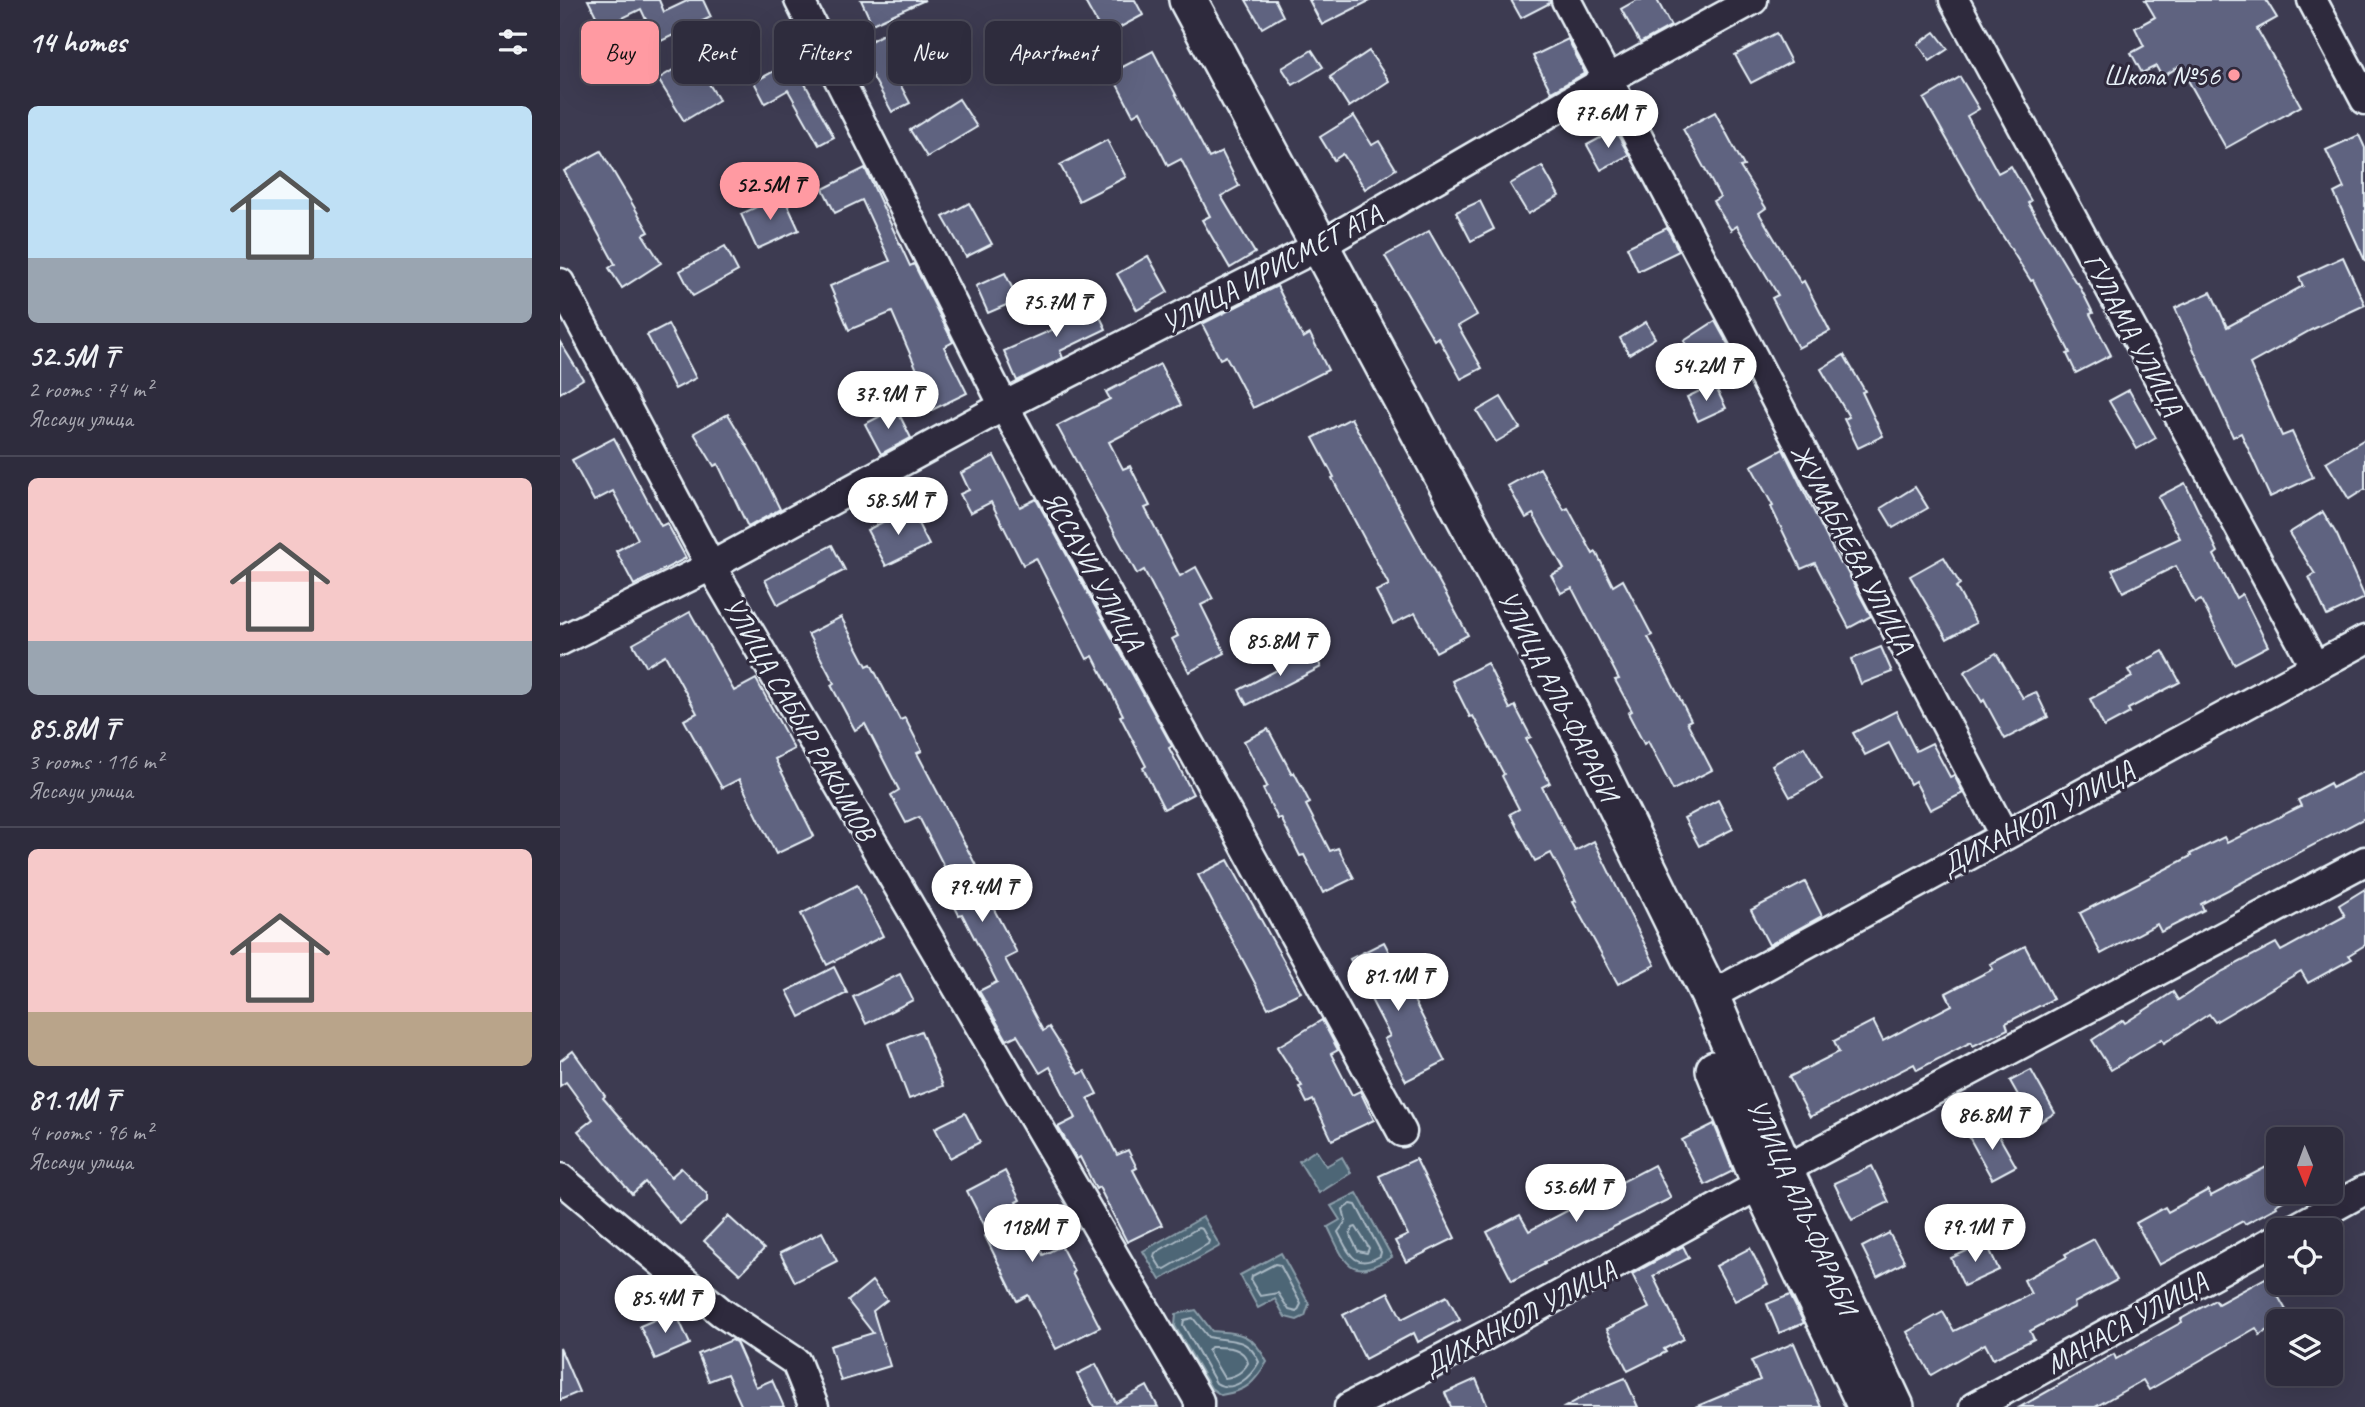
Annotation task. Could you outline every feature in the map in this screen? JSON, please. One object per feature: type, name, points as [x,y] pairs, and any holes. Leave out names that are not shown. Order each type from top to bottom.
[{"type":"main road","name":"УЛИЦА АЛЬ-ФАРАБИ","points":[[1162,0],[1311,250],[1581,733],[1710,996],[1773,1177],[1867,1407]]},
{"type":"main road","name":"УЛИЦА АЛЬ-ФАРАБИ","points":[[1188,0],[1561,744],[1773,1177],[1895,1407]]},
{"type":"street","name":"ЯССАУИ УЛИЦА","points":[[799,0],[1004,406],[1402,1132]]},
{"type":"street","name":"ЖУМАБАЕВА УЛИЦА","points":[[1566,0],[2004,835]]},
{"type":"street","name":"УЛИЦА ИРИСМЕТ АТА","points":[[560,641],[711,566],[1004,406],[1311,250],[1606,80],[1753,0]]},
{"type":"street","name":"ГУЛАМА УЛИЦА","points":[[1954,0],[2315,667]]},
{"type":"street","points":[[2312,0],[2365,100]]},
{"type":"street","name":"УЛИЦА САБЫР РАКЫМОВ","points":[[560,283],[711,566],[1199,1404]]},
{"type":"street","name":"ДИХАНКОЛ УЛИЦА","points":[[1710,996],[2365,640]]},
{"type":"street","name":"ДИХАНКОЛ УЛИЦА","points":[[1349,1407],[2365,861]]},
{"type":"street","points":[[560,1178],[721,1312],[796,1362],[814,1407]]},
{"type":"street","points":[[2314,1218],[2365,1190]]},
{"type":"street","name":"МАНАСА УЛИЦА","points":[[1973,1407],[2266,1245]]},
{"type":"water","points":[[1316,1150],[1326,1166],[1342,1157],[1351,1173],[1319,1193],[1299,1161]]},
{"type":"water","points":[[1357,1193],[1392,1257],[1366,1268],[1351,1265],[1345,1259],[1328,1227],[1340,1220],[1331,1206]]},
{"type":"water","points":[[1203,1217],[1220,1246],[1160,1280],[1143,1251]]},
{"type":"water","points":[[1281,1253],[1309,1304],[1305,1316],[1297,1320],[1285,1317],[1275,1299],[1258,1308],[1240,1275]]},
{"type":"water","points":[[1196,1310],[1212,1331],[1246,1337],[1262,1353],[1267,1362],[1249,1385],[1221,1395],[1211,1388],[1175,1326],[1176,1314]]},
{"type":"building","points":[[588,0],[659,0],[664,12],[689,0],[703,0],[711,17],[703,21],[673,21],[673,35],[659,42],[659,21],[647,21],[641,9],[616,21],[598,21]]},
{"type":"building","points":[[861,0],[925,0],[874,23]]},
{"type":"building","points":[[1084,0],[1135,0],[1143,15],[1121,27],[1121,21],[1096,21]]},
{"type":"building","points":[[1246,0],[1275,0],[1283,16],[1262,28]]},
{"type":"building","points":[[1309,0],[1371,0],[1322,25]]},
{"type":"building","points":[[1511,0],[1549,0],[1550,3],[1521,18]]},
{"type":"building","points":[[1637,0],[1657,0],[1671,26],[1640,43],[1621,9]]},
{"type":"building","name":"Школа №56","points":[[2145,0],[2266,0],[2277,18],[2257,29],[2301,106],[2226,148],[2180,66],[2162,77],[2156,66],[2142,73],[2131,53],[2144,46],[2135,28],[2155,17]]},
{"type":"building","points":[[1935,32],[1948,49],[1930,61],[1918,44]]},
{"type":"building","points":[[885,33],[888,38],[888,54],[885,56],[888,62],[888,84],[900,84],[910,103],[892,112],[874,79],[874,39]]},
{"type":"building","points":[[1776,33],[1791,62],[1751,83],[1735,55]]},
{"type":"building","points":[[1568,39],[1585,73],[1551,92],[1533,56]]},
{"type":"building","points":[[1312,50],[1323,67],[1293,85],[1282,68]]},
{"type":"building","points":[[1153,51],[1209,158],[1222,152],[1239,186],[1221,196],[1255,253],[1230,268],[1202,220],[1210,216],[1181,159],[1168,166],[1140,111],[1133,115],[1117,84],[1121,84],[1121,68]]},
{"type":"building","points":[[1369,51],[1389,81],[1349,107],[1330,77]]},
{"type":"building","points":[[673,70],[673,84],[709,84],[719,100],[684,121],[659,78]]},
{"type":"building","points":[[774,71],[774,84],[805,84],[834,137],[819,145],[788,90],[765,103],[755,84],[760,84],[760,79]]},
{"type":"building","points":[[1960,77],[1979,109],[1967,116],[1998,173],[2011,166],[2031,201],[2028,203],[2078,283],[2111,355],[2076,373],[2067,354],[2070,353],[2033,280],[2031,281],[1994,222],[1924,99]]},
{"type":"building","points":[[959,99],[977,127],[927,157],[910,130]]},
{"type":"building","points":[[1715,112],[1744,166],[1740,167],[1766,208],[1759,213],[1801,283],[1804,281],[1830,331],[1798,348],[1772,298],[1778,295],[1737,226],[1731,230],[1713,201],[1720,197],[1683,129]]},
{"type":"building","points":[[1354,116],[1372,145],[1379,141],[1396,169],[1365,189],[1343,154],[1334,160],[1320,137]]},
{"type":"building","points":[[1615,130],[1629,155],[1601,170],[1587,145]]},
{"type":"building","points":[[2359,135],[2365,148],[2365,261],[2334,193],[2344,188],[2326,150]]},
{"type":"building","points":[[1107,140],[1126,177],[1079,201],[1060,165]]},
{"type":"building","points":[[601,151],[649,232],[643,235],[661,263],[622,288],[609,268],[615,264],[564,171]]},
{"type":"building","points":[[1542,166],[1559,196],[1528,214],[1510,184]]},
{"type":"building","points":[[865,168],[910,266],[914,264],[953,342],[944,347],[967,393],[930,411],[913,375],[918,372],[892,312],[849,330],[830,286],[890,261],[862,200],[835,213],[823,189]]},
{"type":"building","points":[[783,195],[799,230],[757,249],[741,214]]},
{"type":"building","points":[[1480,201],[1494,229],[1471,241],[1456,212]]},
{"type":"building","points":[[969,203],[992,244],[966,257],[943,217]]},
{"type":"building","points":[[1667,228],[1679,251],[1638,271],[1627,247]]},
{"type":"building","points":[[1429,231],[1477,315],[1458,326],[1482,368],[1461,379],[1438,337],[1434,340],[1385,256]]},
{"type":"building","points":[[725,246],[738,271],[693,296],[680,271]]},
{"type":"building","points":[[1148,256],[1168,292],[1137,310],[1117,274]]},
{"type":"building","points":[[2343,257],[2365,305],[2311,330],[2250,364],[2282,436],[2292,432],[2313,477],[2270,497],[2241,433],[2233,437],[2175,308],[2211,292],[2227,327],[2303,286],[2299,277]]},
{"type":"building","points":[[1005,273],[1018,300],[988,313],[976,286]]},
{"type":"building","points":[[1277,286],[1303,338],[1310,334],[1328,370],[1253,408],[1226,356],[1220,359],[1202,324]]},
{"type":"building","points":[[1090,296],[1106,329],[1060,351],[1063,358],[1017,381],[1004,351],[1063,325],[1056,312]]},
{"type":"building","points":[[1715,321],[1730,348],[1700,367],[1684,341]]},
{"type":"building","points":[[1646,322],[1655,338],[1629,354],[1620,338]]},
{"type":"building","points":[[668,324],[696,378],[675,389],[647,335]]},
{"type":"building","points":[[560,342],[583,379],[560,393]]},
{"type":"building","points":[[1844,355],[1865,391],[1862,392],[1883,436],[1858,448],[1844,419],[1849,417],[1821,369]]},
{"type":"building","points":[[1160,364],[1181,405],[1109,442],[1123,469],[1130,466],[1150,506],[1145,508],[1180,576],[1196,567],[1213,599],[1201,605],[1225,653],[1189,672],[1172,639],[1178,636],[1144,570],[1137,574],[1057,426],[1110,399],[1106,392]]},
{"type":"building","points":[[1714,384],[1726,408],[1698,421],[1687,397]]},
{"type":"building","points":[[2129,390],[2156,438],[2137,449],[2109,401]]},
{"type":"building","points":[[1501,397],[1520,428],[1496,442],[1477,411]]},
{"type":"building","points":[[896,408],[911,438],[881,454],[865,424]]},
{"type":"building","points":[[728,414],[760,468],[780,509],[748,527],[718,464],[714,466],[694,433]]},
{"type":"building","points":[[1351,418],[1468,635],[1436,652],[1415,613],[1393,624],[1376,591],[1389,585],[1313,438]]},
{"type":"building","points":[[614,438],[661,526],[667,523],[686,558],[634,585],[616,551],[638,539],[613,491],[594,501],[572,460]]},
{"type":"building","points":[[2365,439],[2365,489],[2349,499],[2326,462]]},
{"type":"building","points":[[1783,449],[1840,564],[1842,562],[1871,616],[1849,628],[1815,563],[1801,569],[1771,507],[1773,506],[1751,466]]},
{"type":"building","points":[[994,456],[1020,507],[1036,499],[1172,746],[1169,748],[1193,794],[1164,809],[1143,768],[1146,766],[1120,716],[1123,715],[1093,656],[1087,659],[1036,558],[1023,565],[991,502],[970,513],[960,494],[969,490],[961,473]]},
{"type":"building","points":[[1540,468],[1564,510],[1568,508],[1593,554],[1596,552],[1613,586],[1623,580],[1652,635],[1648,637],[1691,720],[1687,722],[1712,770],[1673,790],[1648,741],[1644,744],[1628,713],[1632,711],[1615,680],[1619,679],[1572,588],[1561,593],[1551,575],[1564,569],[1533,514],[1526,518],[1508,486]]},
{"type":"building","points":[[2185,483],[2218,552],[2214,555],[2236,598],[2242,594],[2268,646],[2234,664],[2201,600],[2195,603],[2176,566],[2123,592],[2112,570],[2180,538],[2158,497]]},
{"type":"building","points":[[1915,487],[1928,508],[1893,528],[1881,508]]},
{"type":"building","points":[[910,508],[929,545],[886,566],[867,530]]},
{"type":"building","points":[[2323,512],[2337,535],[2365,598],[2327,616],[2309,577],[2315,574],[2289,533]]},
{"type":"building","points":[[832,545],[845,570],[778,605],[765,580]]},
{"type":"building","points":[[1944,557],[1960,584],[1956,587],[1976,623],[1947,639],[1910,576]]},
{"type":"building","points":[[690,612],[734,691],[756,679],[794,749],[775,759],[814,836],[776,854],[739,779],[722,788],[684,720],[697,713],[665,655],[646,666],[633,644]]},
{"type":"building","points":[[841,617],[867,666],[871,664],[900,720],[905,718],[922,751],[917,753],[993,898],[989,900],[1017,953],[1005,959],[1043,1031],[1049,1027],[1079,1074],[1085,1071],[1097,1094],[1088,1098],[1117,1155],[1128,1150],[1137,1168],[1133,1170],[1162,1225],[1127,1242],[1099,1187],[1096,1189],[1080,1157],[1077,1159],[1058,1127],[1076,1118],[1050,1067],[1040,1073],[1017,1035],[1007,1040],[979,991],[997,982],[941,880],[949,876],[919,817],[906,823],[891,795],[899,790],[865,724],[855,730],[808,634]]},
{"type":"building","points":[[1881,647],[1892,672],[1861,684],[1851,659]]},
{"type":"building","points":[[1313,651],[1321,667],[1247,705],[1239,690]]},
{"type":"building","points":[[2163,651],[2180,682],[2128,709],[2130,713],[2104,727],[2090,699],[2132,677],[2128,670]]},
{"type":"building","points":[[1996,653],[2023,698],[2036,692],[2048,717],[2005,739],[1984,700],[1982,702],[1964,672]]},
{"type":"building","points":[[1487,663],[1510,709],[1515,706],[1531,737],[1526,739],[1550,783],[1542,787],[1575,851],[1594,841],[1655,965],[1618,984],[1573,902],[1576,901],[1551,853],[1535,861],[1510,814],[1519,809],[1502,776],[1504,774],[1452,681]]},
{"type":"building","points":[[1896,711],[1916,751],[1932,743],[1950,777],[1954,775],[1963,793],[1930,810],[1915,781],[1910,784],[1889,743],[1865,755],[1853,733]]},
{"type":"building","points":[[1268,729],[1310,803],[1306,805],[1330,851],[1338,848],[1354,878],[1323,893],[1304,855],[1300,856],[1281,818],[1278,819],[1263,789],[1267,786],[1244,741]]},
{"type":"building","points":[[1804,747],[1822,779],[1790,797],[1772,765]]},
{"type":"building","points":[[2365,771],[2365,818],[2201,904],[2204,910],[2161,932],[2157,924],[2101,954],[2080,913],[2224,837],[2227,843],[2301,806],[2298,800],[2330,783],[2332,788]]},
{"type":"building","points":[[1718,800],[1733,829],[1699,846],[1684,818]]},
{"type":"building","points":[[1228,860],[1301,992],[1268,1008],[1198,875]]},
{"type":"building","points":[[1805,882],[1822,916],[1769,945],[1751,910]]},
{"type":"building","points":[[857,885],[883,936],[827,965],[801,914]]},
{"type":"building","points":[[2365,889],[2365,945],[2349,955],[2352,959],[2308,983],[2301,971],[2215,1022],[2209,1014],[2164,1043],[2162,1039],[2111,1070],[2092,1040],[2123,1020],[2125,1023],[2173,992],[2178,1000],[2223,971],[2276,943],[2281,951],[2345,916],[2339,905]]},
{"type":"building","points":[[1384,942],[1445,1061],[1406,1081],[1384,1039],[1390,1036],[1350,959]]},
{"type":"building","points":[[2025,946],[2053,999],[2006,1023],[2008,1029],[1973,1046],[1971,1042],[1917,1070],[1914,1064],[1810,1117],[1789,1077],[1839,1052],[1834,1041],[1873,1021],[1883,1041],[1952,1005],[1946,993],[1993,969],[1990,964]]},
{"type":"building","points":[[834,967],[847,993],[800,1017],[787,991]]},
{"type":"building","points":[[900,974],[913,1000],[866,1024],[853,997]]},
{"type":"building","points":[[1322,1020],[1338,1050],[1331,1054],[1352,1095],[1360,1091],[1374,1120],[1332,1140],[1313,1100],[1307,1103],[1299,1087],[1302,1086],[1277,1047]]},
{"type":"building","points":[[921,1031],[943,1086],[909,1099],[888,1044]]},
{"type":"building","points":[[573,1051],[605,1096],[603,1098],[671,1177],[681,1168],[707,1194],[707,1201],[680,1224],[645,1182],[632,1194],[578,1131],[593,1119],[566,1082],[560,1086],[560,1061]]},
{"type":"building","points":[[2031,1070],[2055,1113],[2035,1125],[2010,1081]]},
{"type":"building","points":[[965,1113],[980,1142],[950,1158],[935,1128]]},
{"type":"building","points":[[1714,1124],[1733,1171],[1705,1185],[1682,1140]]},
{"type":"building","points":[[1992,1124],[2016,1166],[1992,1179],[1969,1137]]},
{"type":"building","points":[[1416,1159],[1455,1238],[1406,1262],[1395,1241],[1408,1235],[1379,1176]]},
{"type":"building","points":[[1654,1165],[1671,1198],[1512,1281],[1487,1232],[1520,1215],[1529,1231]]},
{"type":"building","points":[[1872,1166],[1889,1202],[1852,1220],[1834,1183]]},
{"type":"building","points":[[2266,1167],[2266,1204],[2278,1204],[2277,1207],[2245,1224],[2243,1221],[2159,1265],[2136,1223],[2165,1207],[2168,1212],[2208,1190],[2211,1196]]},
{"type":"building","points":[[1005,1171],[1020,1200],[1016,1202],[1043,1255],[1061,1246],[1100,1327],[1056,1349],[1028,1295],[1017,1301],[985,1236],[989,1234],[967,1191]]},
{"type":"building","points":[[728,1216],[764,1249],[740,1274],[704,1241]]},
{"type":"building","points":[[822,1232],[837,1261],[795,1282],[780,1253]]},
{"type":"building","points":[[1889,1233],[1905,1262],[1877,1277],[1862,1247]]},
{"type":"building","points":[[2094,1239],[2117,1280],[2030,1331],[2034,1339],[1993,1359],[1985,1344],[1931,1375],[1907,1332],[1943,1312],[1954,1331],[2031,1294],[2024,1280]]},
{"type":"building","points":[[1986,1242],[1999,1270],[1964,1286],[1951,1258]]},
{"type":"building","points":[[1683,1246],[1689,1258],[1653,1276],[1684,1339],[1664,1349],[1666,1352],[1628,1371],[1607,1329],[1649,1308],[1632,1274]]},
{"type":"building","points":[[1750,1248],[1768,1284],[1735,1301],[1716,1266]]},
{"type":"building","points":[[2266,1278],[2266,1295],[2277,1295],[2285,1309],[2266,1309],[2266,1331],[2260,1335],[2256,1328],[2149,1390],[2143,1380],[2095,1407],[2020,1407],[2114,1354],[2116,1359],[2215,1300],[2218,1304]]},
{"type":"building","points":[[872,1281],[887,1300],[873,1311],[890,1366],[841,1381],[830,1346],[873,1333],[848,1301]]},
{"type":"building","points":[[1388,1292],[1402,1319],[1447,1296],[1460,1320],[1418,1342],[1414,1333],[1365,1359],[1343,1315]]},
{"type":"building","points":[[1790,1295],[1804,1323],[1779,1333],[1767,1304]]},
{"type":"building","points":[[675,1311],[690,1344],[655,1359],[640,1326]]},
{"type":"building","points":[[732,1340],[736,1342],[756,1387],[772,1380],[784,1407],[742,1407],[727,1374],[709,1381],[698,1354]]},
{"type":"building","points":[[1794,1343],[1821,1407],[1695,1407],[1760,1380],[1751,1361]]},
{"type":"building","points":[[560,1348],[579,1392],[560,1400]]},
{"type":"building","points":[[1096,1364],[1116,1403],[1147,1386],[1158,1407],[1094,1407],[1077,1374]]},
{"type":"building","points":[[1625,1378],[1638,1407],[1565,1407],[1592,1392]]},
{"type":"building","points":[[1476,1379],[1488,1407],[1451,1407],[1445,1393]]},
{"type":"place","name":"Школа №56","points":[[2234,75]]}]
